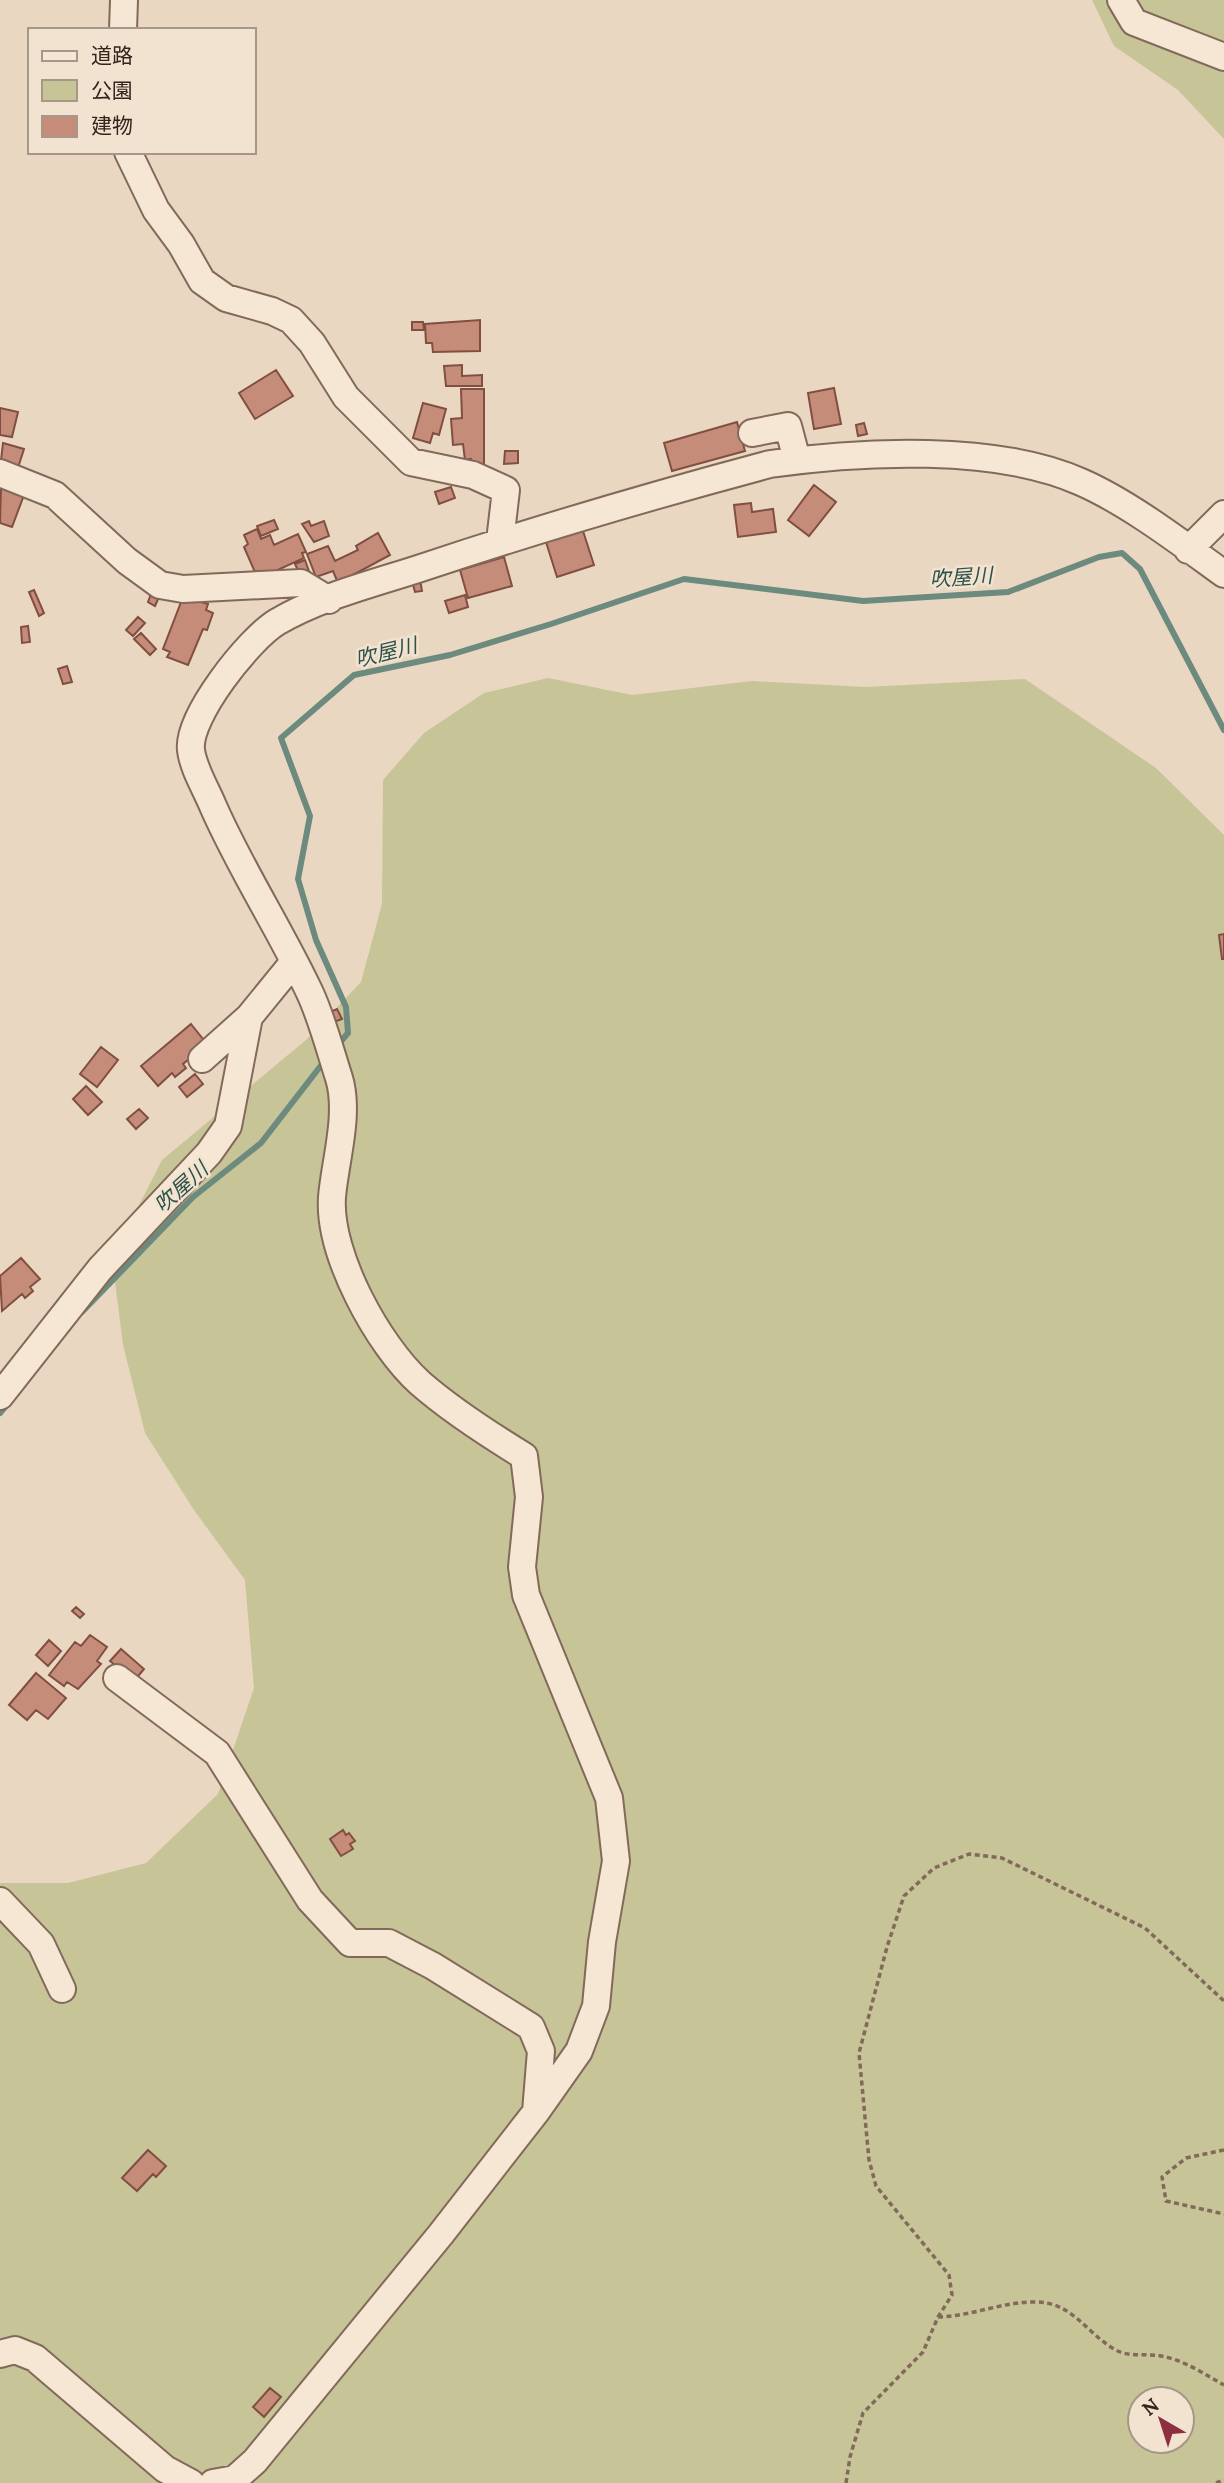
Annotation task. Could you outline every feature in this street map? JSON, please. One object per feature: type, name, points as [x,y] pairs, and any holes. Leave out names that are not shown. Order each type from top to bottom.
[{"type":"street","points":[[122,28],[124,0]]},
{"type":"street","points":[[1121,0],[1134,22],[1224,57]]},
{"type":"street","points":[[129,154],[156,211],[181,244],[202,281],[226,298],[272,311],[291,320],[312,343],[346,397],[411,462],[473,475],[506,490],[500,541]]},
{"type":"street","points":[[752,433],[788,426],[797,460]]},
{"type":"street","points":[[231,2482],[255,2461],[353,2343],[536,2112],[579,2051],[596,2006],[602,1941],[616,1861],[609,1798],[526,1595],[522,1567],[529,1497],[524,1456],[466,1420],[417,1380],[375,1325],[354,1286],[335,1242],[332,1198],[340,1154],[341,1084],[311,994],[230,845],[191,752],[197,721],[253,641],[276,623],[329,600],[500,541],[770,464],[917,453],[990,460],[1041,469],[1080,481],[1220,568]]},
{"type":"street","points":[[0,473],[55,495],[127,561],[160,585],[183,589],[301,583],[329,600]]},
{"type":"street","points":[[1188,550],[1224,514]]},
{"type":"street","points":[[202,1059],[249,1017],[293,964]]},
{"type":"street","points":[[0,1396],[100,1269],[209,1153],[228,1126],[249,1017]]},
{"type":"street","points":[[117,1678],[217,1753],[310,1900],[350,1943],[389,1942],[531,2027],[541,2051],[536,2112]]},
{"type":"street","points":[[0,1901],[41,1944],[62,1989]]},
{"type":"street","points":[[0,2354],[15,2350],[36,2358],[165,2469],[191,2483]]},
{"type":"path","points":[[846,2483],[863,2413],[923,2352],[952,2295],[949,2275],[876,2186],[869,2160],[859,2053],[887,1947],[904,1896],[934,1868],[969,1854],[1002,1858],[1145,1928],[1224,2001]]},
{"type":"path","points":[[1224,2150],[1185,2158],[1162,2177],[1166,2201],[1224,2214]]},
{"type":"path","points":[[938,2318],[967,2317],[1032,2301],[1054,2304],[1073,2313],[1113,2349],[1124,2354],[1159,2355],[1182,2362],[1224,2385]]},
{"type":"path","points":[[1216,2483],[1224,2480]]},
{"type":"green space","points":[[1092,0],[1224,0],[1224,139],[1178,90],[1114,46]]},
{"type":"green space","points":[[548,678],[632,695],[752,681],[866,687],[1025,679],[1156,768],[1224,835],[1224,2483],[0,2483],[0,1883],[68,1883],[146,1863],[218,1794],[254,1688],[245,1580],[194,1510],[145,1433],[123,1345],[112,1258],[162,1160],[306,1040],[361,982],[382,904],[383,780],[424,733],[484,693]]},
{"type":"building","points":[[480,320],[480,351],[433,352],[432,343],[426,343],[425,324]]},
{"type":"building","points":[[412,322],[423,322],[424,330],[412,330]]},
{"type":"building","points":[[462,365],[462,376],[482,375],[482,386],[446,386],[444,366]]},
{"type":"building","points":[[276,370],[293,396],[255,419],[239,393]]},
{"type":"building","points":[[834,388],[841,424],[814,429],[808,393]]},
{"type":"building","points":[[461,389],[484,389],[484,466],[473,467],[471,459],[465,460],[463,444],[453,445],[451,419],[462,418]]},
{"type":"building","points":[[423,403],[446,409],[439,435],[433,433],[430,443],[413,438]]},
{"type":"building","points":[[0,408],[18,412],[12,437],[0,435]]},
{"type":"building","points":[[737,422],[745,451],[672,471],[664,443]]},
{"type":"building","points":[[864,423],[867,434],[858,436],[856,425]]},
{"type":"building","points":[[3,443],[24,449],[16,474],[0,469]]},
{"type":"building","points":[[505,451],[518,451],[518,463],[504,464]]},
{"type":"building","points":[[814,485],[836,502],[809,536],[788,520]]},
{"type":"building","points":[[1,487],[24,495],[12,527],[0,523]]},
{"type":"building","points":[[451,487],[455,498],[439,504],[435,492]]},
{"type":"building","points":[[751,503],[752,512],[773,509],[776,532],[738,537],[734,505]]},
{"type":"building","points":[[274,520],[278,529],[261,536],[257,526]]},
{"type":"building","points":[[309,521],[311,526],[324,521],[329,536],[314,542],[302,524]]},
{"type":"building","points":[[257,529],[261,539],[270,535],[274,545],[298,534],[306,552],[302,553],[304,558],[258,579],[244,547],[248,544],[244,535]]},
{"type":"building","points":[[583,531],[594,565],[557,577],[546,542]]},
{"type":"building","points":[[378,533],[390,555],[338,583],[333,571],[316,577],[307,554],[328,546],[335,561],[358,550],[356,546]]},
{"type":"building","points":[[504,557],[512,586],[468,598],[460,570]]},
{"type":"building","points":[[305,560],[310,574],[301,577],[295,564]]},
{"type":"building","points":[[420,579],[422,591],[415,592],[412,581]]},
{"type":"building","points":[[34,590],[44,613],[39,616],[29,592]]},
{"type":"building","points":[[151,594],[159,597],[155,606],[148,602]]},
{"type":"building","points":[[465,595],[468,607],[449,613],[445,601]]},
{"type":"building","points":[[183,597],[208,604],[206,610],[213,613],[188,665],[167,657],[170,652],[163,649]]},
{"type":"building","points":[[138,617],[145,623],[133,636],[126,630]]},
{"type":"building","points":[[28,626],[30,642],[22,643],[21,627]]},
{"type":"building","points":[[141,633],[156,649],[150,655],[134,639]]},
{"type":"building","points":[[67,666],[72,682],[63,684],[58,669]]},
{"type":"building","points":[[1224,934],[1224,959],[1222,959],[1219,935]]},
{"type":"building","points":[[337,1009],[342,1019],[334,1022],[330,1012]]},
{"type":"building","points":[[191,1024],[207,1044],[183,1064],[186,1068],[175,1077],[172,1073],[158,1086],[141,1066]]},
{"type":"building","points":[[101,1047],[118,1060],[97,1087],[80,1074]]},
{"type":"building","points":[[195,1074],[203,1084],[187,1097],[179,1087]]},
{"type":"building","points":[[86,1086],[102,1102],[88,1115],[73,1099]]},
{"type":"building","points":[[139,1109],[148,1118],[136,1129],[127,1119]]},
{"type":"building","points":[[21,1258],[40,1279],[30,1287],[33,1291],[25,1298],[22,1294],[2,1311],[0,1276]]},
{"type":"building","points":[[76,1607],[84,1614],[80,1618],[72,1611]]},
{"type":"building","points":[[90,1635],[107,1647],[97,1661],[101,1664],[78,1689],[67,1682],[64,1686],[49,1675],[75,1642],[81,1646]]},
{"type":"building","points":[[49,1640],[61,1651],[48,1666],[36,1655]]},
{"type":"building","points":[[121,1649],[144,1669],[134,1681],[110,1661]]},
{"type":"building","points":[[36,1673],[66,1698],[48,1719],[36,1710],[27,1720],[9,1705]]},
{"type":"building","points":[[343,1830],[355,1841],[350,1844],[353,1849],[341,1856],[330,1839]]},
{"type":"building","points":[[148,2150],[166,2166],[156,2177],[153,2174],[137,2191],[122,2178]]},
{"type":"building","points":[[270,2388],[281,2397],[264,2417],[253,2407]]},
{"type":"waterway","name":"吹屋川","points":[[337,1046],[348,1033],[346,1007],[316,940],[298,879],[310,816],[281,738],[354,675],[450,655],[684,579],[863,601],[1008,592],[1099,557],[1122,553],[1140,569],[1224,730]]},
{"type":"waterway","name":"吹屋川","points":[[82,1312],[193,1197],[261,1143],[326,1059]]},
{"type":"waterway","name":"吹屋川","points":[[0,1413],[9,1402]]}]
